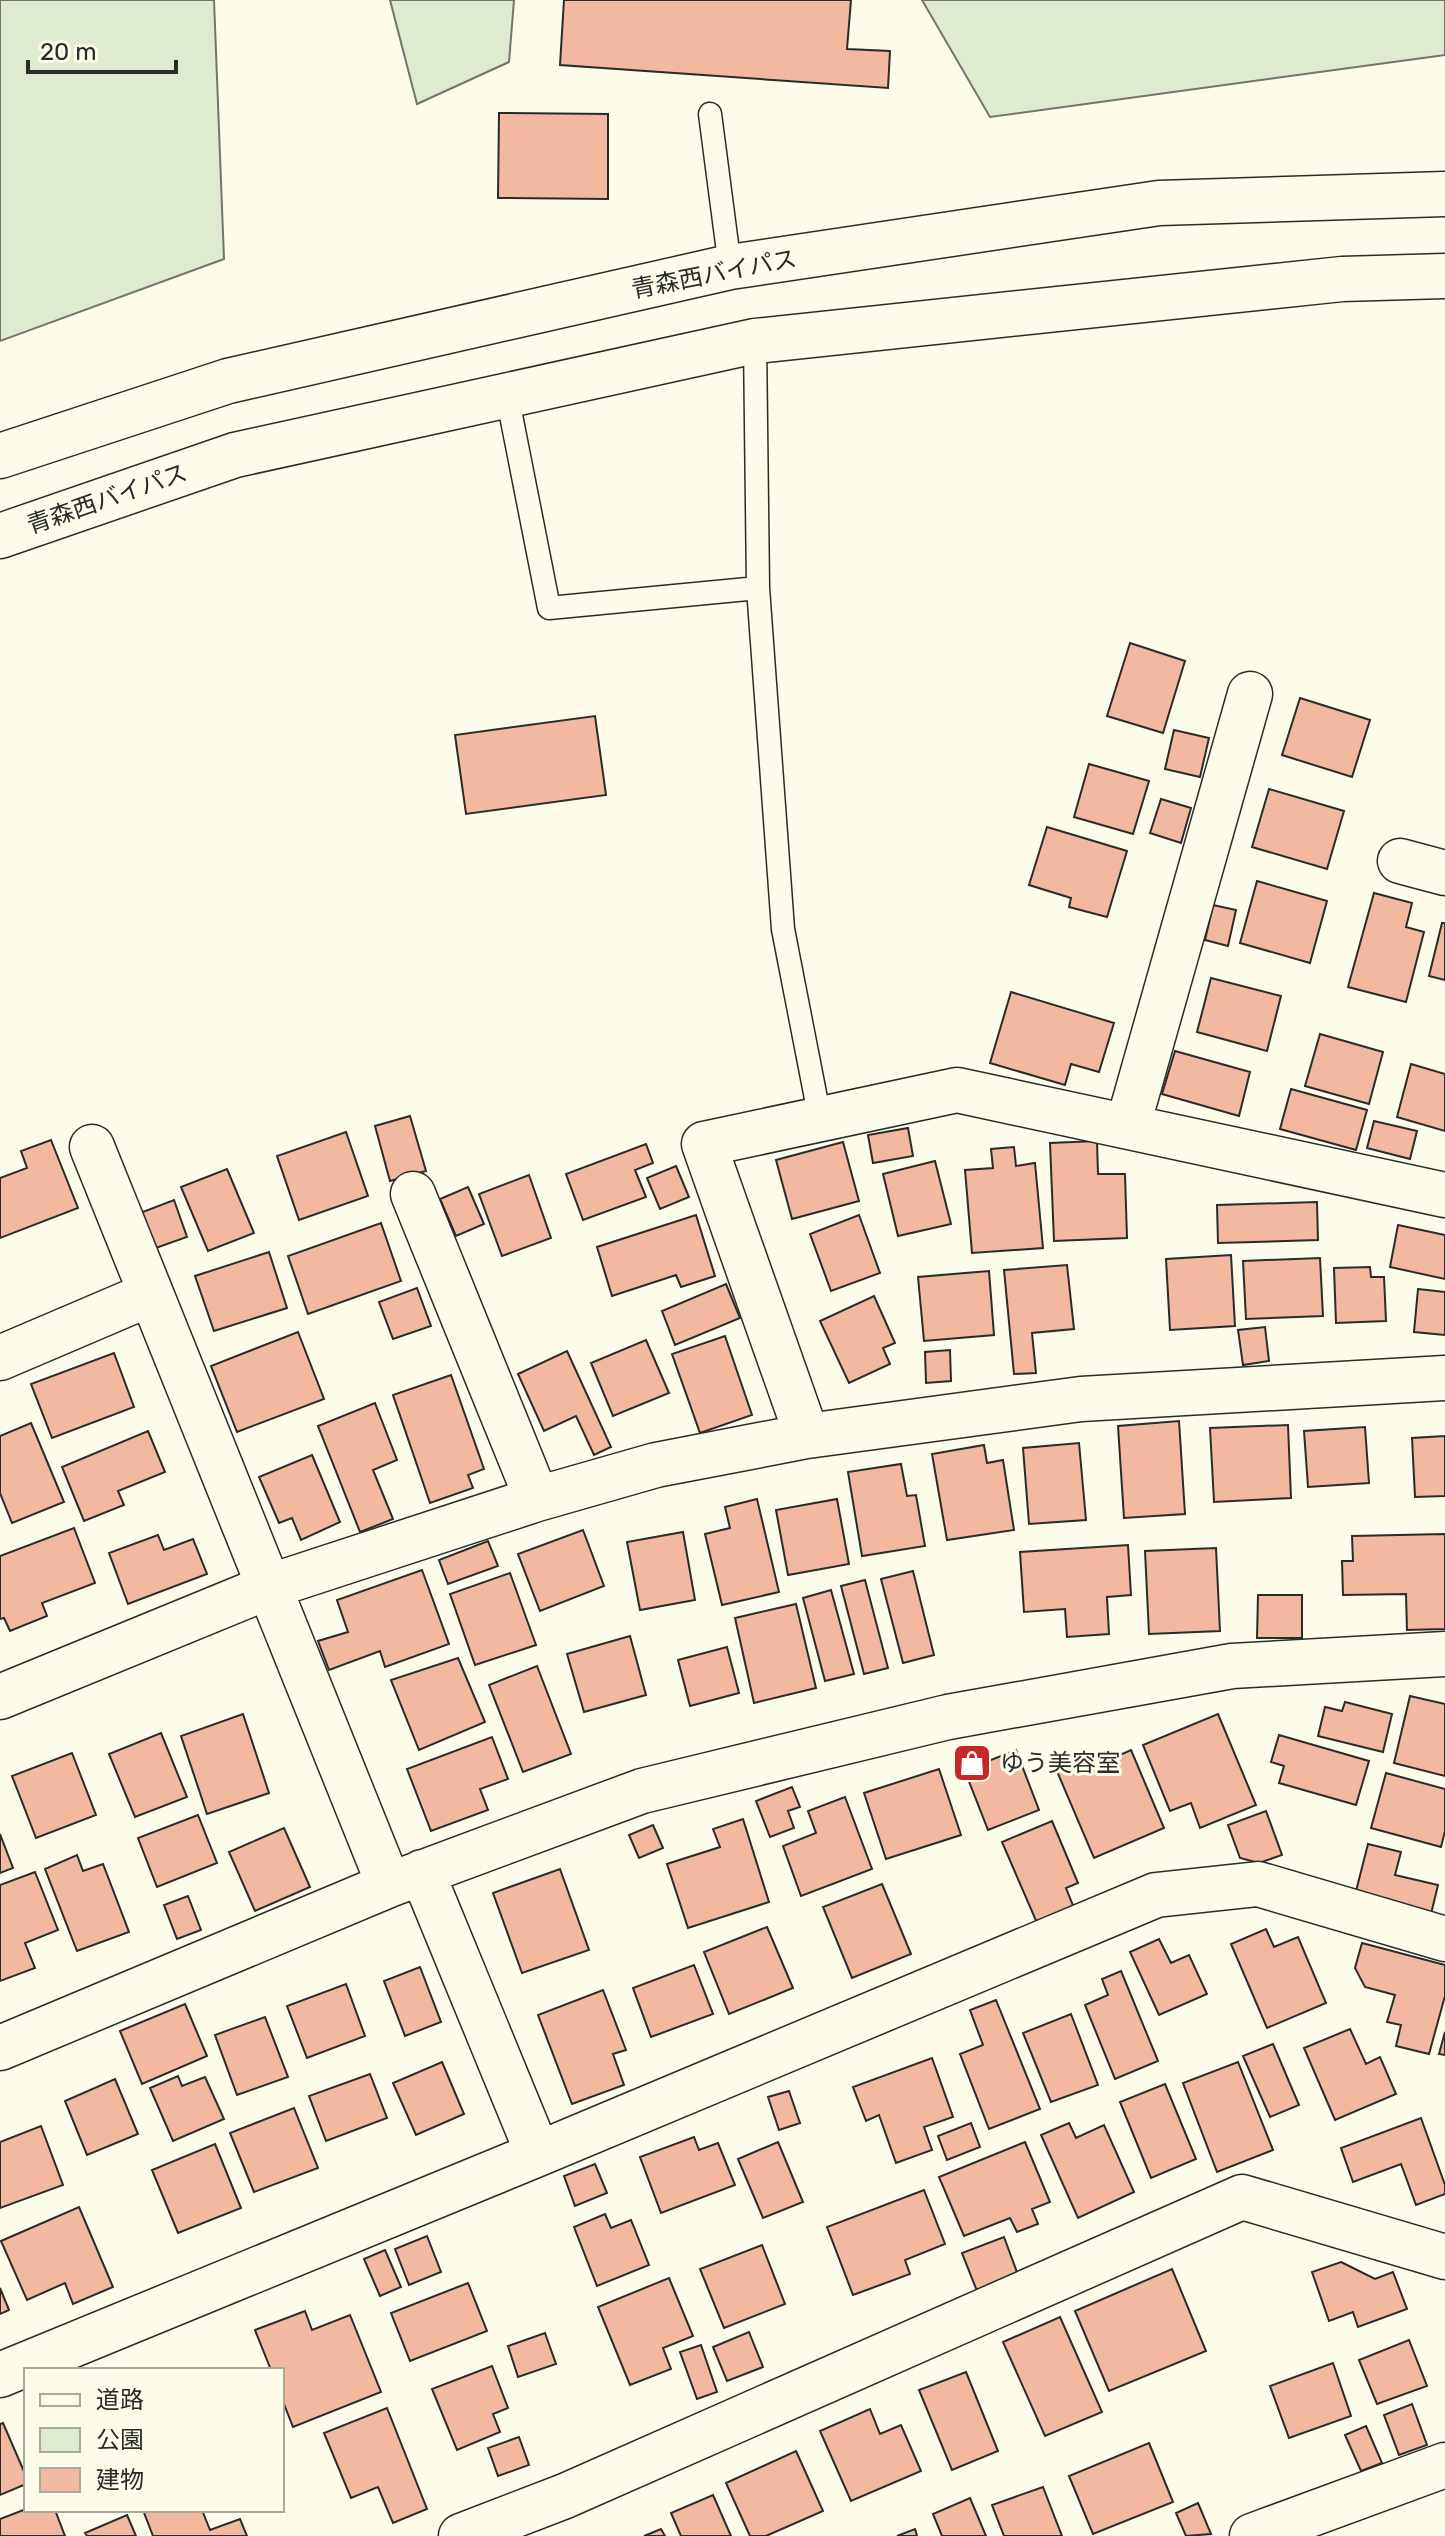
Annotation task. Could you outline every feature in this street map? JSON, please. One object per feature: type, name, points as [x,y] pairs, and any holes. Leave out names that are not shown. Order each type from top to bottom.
[{"type":"main road","name":"青森西バイパス","points":[[0,456],[228,381],[730,267],[1159,203],[1445,194]]},
{"type":"main road","name":"青森西バイパス","points":[[0,536],[235,455],[755,341],[1342,279],[1445,276]]},
{"type":"main road","points":[[1128,1125],[1250,694]]},
{"type":"main road","points":[[1400,861],[1445,873]]},
{"type":"main road","points":[[807,1436],[704,1144],[957,1090],[1445,1195]]},
{"type":"main road","points":[[92,1147],[268,1587],[538,2154]]},
{"type":"main road","points":[[413,1194],[537,1499]]},
{"type":"main road","points":[[0,1358],[150,1294]]},
{"type":"main road","points":[[0,1697],[268,1587],[537,1499],[656,1465],[807,1436],[1081,1399],[1445,1378]]},
{"type":"main road","points":[[0,2048],[406,1878],[642,1791],[948,1717],[1232,1666],[1445,1654]]},
{"type":"main road","points":[[0,2375],[1156,1895],[1258,1884],[1445,1939]]},
{"type":"main road","points":[[461,2536],[580,2490],[1242,2197],[1445,2257]]},
{"type":"main road","points":[[1252,2536],[1445,2465]]},
{"type":"lane","points":[[710,114],[730,267]]},
{"type":"lane","points":[[755,341],[758,588],[783,929],[820,1119]]},
{"type":"lane","points":[[507,395],[549,608],[758,588]]},
{"type":"green space","points":[[0,0],[214,0],[224,259],[0,341]]},
{"type":"green space","points":[[390,0],[514,0],[509,62],[417,104]]},
{"type":"green space","points":[[922,0],[1445,0],[1445,55],[990,117]]},
{"type":"building","points":[[564,0],[851,0],[847,49],[890,51],[888,88],[560,65]]},
{"type":"building","points":[[499,113],[608,114],[608,199],[498,198]]},
{"type":"building","points":[[1130,643],[1185,661],[1163,733],[1107,716]]},
{"type":"building","points":[[1300,698],[1370,720],[1352,777],[1282,755]]},
{"type":"building","points":[[595,716],[606,795],[466,814],[455,735]]},
{"type":"building","points":[[1174,730],[1209,738],[1200,777],[1165,769]]},
{"type":"building","points":[[1089,764],[1149,781],[1133,834],[1074,817]]},
{"type":"building","points":[[1269,789],[1344,811],[1327,869],[1252,847]]},
{"type":"building","points":[[1161,799],[1191,808],[1181,843],[1150,833]]},
{"type":"building","points":[[1047,827],[1127,851],[1107,917],[1069,907],[1071,898],[1029,885]]},
{"type":"building","points":[[1257,881],[1327,901],[1310,963],[1240,943]]},
{"type":"building","points":[[1374,893],[1412,903],[1406,927],[1424,932],[1406,1002],[1348,987]]},
{"type":"building","points":[[1213,905],[1236,910],[1228,946],[1205,940]]},
{"type":"building","points":[[1442,923],[1445,923],[1445,980],[1429,976]]},
{"type":"building","points":[[1211,978],[1281,996],[1267,1051],[1197,1032]]},
{"type":"building","points":[[1011,992],[1114,1023],[1099,1072],[1071,1064],[1065,1085],[990,1063]]},
{"type":"building","points":[[1320,1034],[1383,1052],[1369,1104],[1305,1086]]},
{"type":"building","points":[[1175,1051],[1250,1072],[1239,1116],[1162,1094]]},
{"type":"building","points":[[1411,1064],[1445,1074],[1445,1131],[1397,1117]]},
{"type":"building","points":[[1291,1089],[1367,1110],[1356,1150],[1280,1129]]},
{"type":"building","points":[[410,1116],[426,1171],[390,1181],[375,1126]]},
{"type":"building","points":[[1374,1121],[1417,1131],[1410,1159],[1367,1148]]},
{"type":"building","points":[[908,1128],[913,1156],[873,1163],[868,1135]]},
{"type":"building","points":[[346,1132],[368,1196],[299,1220],[277,1156]]},
{"type":"building","points":[[51,1140],[78,1208],[0,1238],[0,1178],[27,1168],[21,1151]]},
{"type":"building","points":[[1097,1141],[1098,1174],[1125,1174],[1127,1238],[1054,1241],[1050,1143]]},
{"type":"building","points":[[843,1142],[859,1201],[792,1219],[776,1160]]},
{"type":"building","points":[[646,1144],[653,1163],[635,1170],[646,1197],[583,1220],[566,1174]]},
{"type":"building","points":[[1014,1147],[1016,1166],[1035,1163],[1043,1248],[972,1253],[965,1170],[993,1168],[991,1149]]},
{"type":"building","points":[[935,1161],[951,1224],[898,1236],[883,1174]]},
{"type":"building","points":[[676,1166],[689,1197],[660,1209],[647,1178]]},
{"type":"building","points":[[227,1169],[254,1233],[208,1251],[181,1187]]},
{"type":"building","points":[[529,1175],[551,1238],[502,1256],[479,1194]]},
{"type":"building","points":[[468,1187],[484,1224],[456,1236],[440,1199]]},
{"type":"building","points":[[174,1200],[187,1237],[153,1249],[140,1213]]},
{"type":"building","points":[[1317,1202],[1318,1240],[1218,1243],[1217,1205]]},
{"type":"building","points":[[696,1215],[715,1276],[681,1287],[676,1275],[612,1296],[597,1247]]},
{"type":"building","points":[[859,1215],[880,1273],[831,1291],[810,1234]]},
{"type":"building","points":[[381,1223],[401,1281],[308,1314],[288,1256]]},
{"type":"building","points":[[1398,1225],[1445,1235],[1445,1279],[1390,1267]]},
{"type":"building","points":[[269,1252],[287,1308],[214,1331],[195,1276]]},
{"type":"building","points":[[1231,1255],[1235,1326],[1170,1330],[1166,1259]]},
{"type":"building","points":[[1320,1258],[1323,1316],[1246,1319],[1243,1261]]},
{"type":"building","points":[[1067,1265],[1074,1329],[1032,1333],[1036,1373],[1014,1374],[1004,1270]]},
{"type":"building","points":[[1370,1267],[1371,1277],[1384,1277],[1386,1321],[1336,1323],[1334,1268]]},
{"type":"building","points":[[989,1271],[994,1335],[924,1341],[918,1277]]},
{"type":"building","points":[[726,1284],[740,1318],[675,1345],[662,1311]]},
{"type":"building","points":[[417,1288],[431,1326],[393,1339],[379,1302]]},
{"type":"building","points":[[1418,1289],[1445,1292],[1445,1335],[1414,1332]]},
{"type":"building","points":[[874,1296],[895,1343],[883,1348],[890,1364],[849,1383],[820,1321]]},
{"type":"building","points":[[1265,1327],[1269,1361],[1243,1365],[1238,1330]]},
{"type":"building","points":[[298,1332],[324,1399],[237,1432],[211,1366]]},
{"type":"building","points":[[725,1336],[752,1415],[700,1433],[672,1354]]},
{"type":"building","points":[[646,1340],[669,1393],[613,1416],[591,1363]]},
{"type":"building","points":[[950,1350],[951,1381],[926,1383],[925,1352]]},
{"type":"building","points":[[567,1351],[611,1447],[594,1455],[576,1416],[544,1431],[518,1374]]},
{"type":"building","points":[[114,1353],[134,1407],[52,1438],[31,1384]]},
{"type":"building","points":[[451,1375],[484,1469],[468,1475],[473,1488],[430,1503],[393,1395]]},
{"type":"building","points":[[375,1403],[397,1460],[373,1470],[393,1519],[360,1532],[318,1426]]},
{"type":"building","points":[[1179,1421],[1185,1514],[1124,1518],[1118,1426]]},
{"type":"building","points":[[31,1423],[64,1502],[12,1523],[0,1493],[0,1436]]},
{"type":"building","points":[[1288,1425],[1291,1498],[1214,1502],[1210,1428]]},
{"type":"building","points":[[1365,1427],[1369,1483],[1308,1487],[1304,1431]]},
{"type":"building","points":[[148,1431],[165,1472],[118,1491],[124,1505],[84,1521],[62,1467]]},
{"type":"building","points":[[1445,1436],[1445,1496],[1415,1497],[1412,1438]]},
{"type":"building","points":[[1079,1443],[1086,1520],[1029,1524],[1023,1448]]},
{"type":"building","points":[[984,1445],[987,1463],[1003,1460],[1014,1530],[947,1540],[932,1454]]},
{"type":"building","points":[[312,1455],[340,1522],[301,1540],[292,1518],[279,1523],[259,1477]]},
{"type":"building","points":[[901,1464],[907,1496],[916,1495],[925,1546],[862,1556],[848,1472]]},
{"type":"building","points":[[757,1499],[779,1592],[722,1605],[705,1534],[730,1528],[725,1507]]},
{"type":"building","points":[[837,1499],[849,1564],[788,1575],[776,1510]]},
{"type":"building","points":[[74,1528],[95,1583],[42,1603],[47,1616],[10,1631],[4,1618],[0,1619],[0,1556]]},
{"type":"building","points":[[583,1530],[604,1586],[540,1611],[518,1554]]},
{"type":"building","points":[[683,1532],[695,1600],[640,1610],[627,1542]]},
{"type":"building","points":[[1445,1534],[1445,1629],[1407,1630],[1406,1594],[1343,1595],[1342,1561],[1353,1561],[1352,1536]]},
{"type":"building","points":[[158,1535],[164,1550],[193,1539],[207,1574],[128,1604],[109,1553]]},
{"type":"building","points":[[488,1541],[498,1566],[448,1584],[439,1560]]},
{"type":"building","points":[[1128,1545],[1131,1595],[1107,1597],[1109,1634],[1067,1637],[1065,1609],[1024,1612],[1020,1552]]},
{"type":"building","points":[[1216,1548],[1220,1631],[1149,1634],[1145,1551]]},
{"type":"building","points":[[422,1570],[449,1644],[385,1667],[380,1651],[329,1670],[318,1641],[348,1632],[337,1600]]},
{"type":"building","points":[[913,1571],[934,1655],[903,1663],[881,1579]]},
{"type":"building","points":[[510,1573],[536,1645],[475,1665],[450,1594]]},
{"type":"building","points":[[865,1580],[888,1668],[864,1674],[841,1586]]},
{"type":"building","points":[[831,1590],[854,1674],[825,1681],[803,1598]]},
{"type":"building","points":[[1258,1595],[1302,1595],[1302,1638],[1257,1638]]},
{"type":"building","points":[[796,1604],[816,1688],[754,1703],[735,1618]]},
{"type":"building","points":[[630,1636],[646,1695],[584,1712],[567,1654]]},
{"type":"building","points":[[727,1647],[739,1693],[690,1706],[678,1660]]},
{"type":"building","points":[[458,1658],[485,1722],[419,1750],[391,1680]]},
{"type":"building","points":[[537,1666],[571,1754],[523,1772],[489,1685]]},
{"type":"building","points":[[1410,1696],[1445,1704],[1445,1776],[1394,1763]]},
{"type":"building","points":[[1345,1702],[1392,1714],[1383,1752],[1318,1736],[1325,1707],[1342,1711]]},
{"type":"building","points":[[243,1714],[269,1793],[207,1814],[181,1736]]},
{"type":"building","points":[[1218,1714],[1256,1805],[1200,1828],[1191,1803],[1170,1811],[1143,1745]]},
{"type":"building","points":[[161,1733],[187,1797],[135,1817],[109,1754]]},
{"type":"building","points":[[1279,1735],[1369,1761],[1356,1805],[1279,1783],[1284,1766],[1271,1762]]},
{"type":"building","points":[[492,1737],[508,1779],[480,1789],[488,1810],[431,1831],[407,1769]]},
{"type":"building","points":[[981,1747],[986,1762],[1016,1750],[1039,1810],[988,1830],[959,1756]]},
{"type":"building","points":[[1131,1750],[1164,1828],[1094,1858],[1056,1769],[1089,1755],[1095,1766]]},
{"type":"building","points":[[72,1753],[96,1815],[36,1838],[12,1776]]},
{"type":"building","points":[[939,1769],[961,1835],[886,1859],[864,1793]]},
{"type":"building","points":[[1386,1773],[1445,1789],[1445,1831],[1441,1847],[1371,1828]]},
{"type":"building","points":[[792,1787],[800,1807],[788,1811],[794,1828],[770,1837],[756,1801]]},
{"type":"building","points":[[845,1797],[872,1869],[801,1896],[783,1846],[816,1833],[808,1811]]},
{"type":"building","points":[[1266,1811],[1282,1855],[1259,1863],[1240,1858],[1228,1825]]},
{"type":"building","points":[[198,1815],[217,1863],[157,1887],[138,1838]]},
{"type":"building","points":[[743,1819],[769,1902],[688,1928],[667,1864],[720,1847],[713,1829]]},
{"type":"building","points":[[1052,1821],[1078,1883],[1066,1888],[1074,1908],[1037,1923],[1002,1842]]},
{"type":"building","points":[[653,1825],[663,1848],[639,1858],[629,1835]]},
{"type":"building","points":[[284,1828],[310,1887],[255,1911],[229,1852]]},
{"type":"building","points":[[0,1834],[13,1868],[0,1873]]},
{"type":"building","points":[[1368,1844],[1401,1852],[1395,1875],[1438,1885],[1431,1914],[1355,1895]]},
{"type":"building","points":[[77,1855],[83,1871],[103,1864],[129,1932],[77,1951],[45,1869]]},
{"type":"building","points":[[560,1869],[589,1950],[522,1973],[493,1893]]},
{"type":"building","points":[[35,1872],[58,1930],[25,1943],[35,1968],[0,1981],[0,1885]]},
{"type":"building","points":[[882,1884],[911,1954],[852,1978],[823,1907]]},
{"type":"building","points":[[188,1896],[201,1930],[177,1939],[164,1905]]},
{"type":"building","points":[[767,1927],[793,1988],[729,2014],[704,1952]]},
{"type":"building","points":[[1266,1929],[1274,1947],[1298,1937],[1326,2003],[1267,2028],[1231,1944]]},
{"type":"building","points":[[1159,1939],[1171,1963],[1189,1955],[1207,1994],[1159,2015],[1130,1952]]},
{"type":"building","points":[[1362,1943],[1445,1965],[1445,1996],[1429,2054],[1396,2046],[1401,2025],[1387,2022],[1395,1995],[1365,1987],[1355,1968]]},
{"type":"building","points":[[694,1965],[713,2014],[651,2037],[633,1988]]},
{"type":"building","points":[[420,1967],[441,2022],[405,2036],[384,1981]]},
{"type":"building","points":[[1121,1971],[1158,2061],[1115,2079],[1085,2005],[1108,1995],[1102,1979]]},
{"type":"building","points":[[346,1984],[365,2036],[307,2058],[287,2006]]},
{"type":"building","points":[[603,1990],[626,2050],[613,2054],[624,2085],[572,2104],[538,2015]]},
{"type":"building","points":[[996,2000],[1040,2109],[989,2129],[960,2054],[983,2045],[970,2010]]},
{"type":"building","points":[[185,2004],[207,2056],[142,2084],[120,2031]]},
{"type":"building","points":[[1071,2014],[1098,2085],[1051,2102],[1023,2033]]},
{"type":"building","points":[[265,2017],[288,2077],[237,2095],[215,2035]]},
{"type":"building","points":[[1350,2029],[1366,2064],[1380,2057],[1396,2094],[1335,2120],[1304,2048]]},
{"type":"building","points":[[1445,2032],[1445,2055],[1439,2054]]},
{"type":"building","points":[[1273,2044],[1299,2105],[1270,2117],[1243,2056]]},
{"type":"building","points":[[932,2058],[953,2117],[924,2127],[932,2150],[896,2163],[879,2115],[866,2121],[853,2087]]},
{"type":"building","points":[[442,2062],[464,2114],[416,2135],[393,2083]]},
{"type":"building","points":[[1238,2062],[1273,2150],[1217,2172],[1183,2083]]},
{"type":"building","points":[[370,2074],[387,2118],[326,2141],[309,2096]]},
{"type":"building","points":[[178,2076],[182,2086],[205,2077],[224,2119],[173,2141],[150,2088]]},
{"type":"building","points":[[115,2079],[138,2134],[87,2155],[65,2101]]},
{"type":"building","points":[[1165,2084],[1196,2159],[1151,2178],[1120,2102]]},
{"type":"building","points":[[789,2091],[800,2123],[779,2130],[768,2097]]},
{"type":"building","points":[[294,2108],[318,2168],[254,2192],[230,2133]]},
{"type":"building","points":[[1421,2118],[1445,2185],[1445,2194],[1416,2205],[1401,2164],[1353,2182],[1341,2148]]},
{"type":"building","points":[[971,2123],[980,2147],[947,2160],[938,2136]]},
{"type":"building","points":[[1069,2123],[1076,2138],[1104,2125],[1134,2192],[1078,2218],[1041,2135]]},
{"type":"building","points":[[41,2126],[63,2185],[0,2208],[0,2142]]},
{"type":"building","points":[[694,2137],[699,2150],[718,2143],[735,2185],[661,2213],[640,2157]]},
{"type":"building","points":[[778,2142],[803,2202],[763,2218],[738,2159]]},
{"type":"building","points":[[1025,2142],[1050,2202],[1032,2209],[1038,2224],[1017,2232],[1010,2218],[964,2236],[939,2177]]},
{"type":"building","points":[[215,2144],[241,2208],[178,2233],[152,2170]]},
{"type":"building","points":[[595,2164],[607,2193],[575,2206],[564,2176]]},
{"type":"building","points":[[924,2190],[945,2244],[905,2260],[910,2274],[853,2295],[827,2227]]},
{"type":"building","points":[[79,2207],[113,2287],[73,2304],[65,2283],[27,2300],[1,2241]]},
{"type":"building","points":[[605,2214],[611,2228],[631,2220],[649,2265],[597,2286],[574,2227]]},
{"type":"building","points":[[427,2236],[441,2272],[409,2285],[395,2249]]},
{"type":"building","points":[[1004,2237],[1018,2275],[977,2291],[962,2253]]},
{"type":"building","points":[[762,2245],[785,2304],[724,2328],[700,2269]]},
{"type":"building","points":[[385,2250],[401,2287],[380,2296],[364,2259]]},
{"type":"building","points":[[1341,2262],[1375,2279],[1393,2272],[1407,2309],[1358,2327],[1353,2312],[1329,2321],[1312,2272]]},
{"type":"building","points":[[1172,2269],[1206,2351],[1109,2391],[1075,2311]]},
{"type":"building","points":[[669,2278],[693,2336],[663,2348],[671,2369],[630,2385],[598,2307]]},
{"type":"building","points":[[468,2283],[487,2331],[410,2361],[391,2313]]},
{"type":"building","points":[[0,2288],[9,2310],[0,2314]]},
{"type":"building","points":[[305,2311],[312,2330],[350,2315],[381,2392],[293,2427],[284,2404],[284,2368],[270,2368],[255,2330]]},
{"type":"building","points":[[1060,2317],[1102,2412],[1045,2436],[1003,2342]]},
{"type":"building","points":[[749,2332],[763,2367],[727,2381],[713,2347]]},
{"type":"building","points":[[545,2333],[556,2364],[518,2377],[508,2346]]},
{"type":"building","points":[[1409,2340],[1427,2386],[1377,2404],[1359,2360]]},
{"type":"building","points":[[701,2345],[717,2392],[697,2399],[680,2352]]},
{"type":"building","points":[[1333,2363],[1351,2416],[1289,2438],[1270,2386]]},
{"type":"building","points":[[492,2366],[508,2408],[493,2414],[500,2432],[457,2450],[432,2389]]},
{"type":"building","points":[[966,2372],[998,2451],[952,2470],[919,2390]]},
{"type":"building","points":[[1412,2404],[1427,2445],[1399,2455],[1384,2415]]},
{"type":"building","points":[[387,2408],[427,2509],[393,2523],[378,2487],[351,2498],[324,2433]]},
{"type":"building","points":[[870,2409],[880,2434],[901,2425],[921,2471],[851,2501],[820,2431]]},
{"type":"building","points":[[3,2423],[24,2471],[24,2485],[0,2495],[0,2424]]},
{"type":"building","points":[[1366,2426],[1382,2463],[1361,2471],[1345,2435]]},
{"type":"building","points":[[519,2437],[529,2465],[498,2476],[488,2448]]},
{"type":"building","points":[[1149,2443],[1173,2502],[1093,2534],[1069,2476]]},
{"type":"building","points":[[796,2451],[823,2511],[766,2536],[750,2536],[726,2483]]},
{"type":"building","points":[[1043,2487],[1062,2536],[1004,2536],[992,2505]]},
{"type":"building","points":[[713,2495],[731,2536],[681,2536],[671,2513]]},
{"type":"building","points":[[970,2498],[986,2536],[942,2536],[933,2514]]},
{"type":"building","points":[[1198,2503],[1211,2534],[1186,2536],[1176,2513]]},
{"type":"building","points":[[24,2510],[56,2512],[65,2536],[0,2536],[0,2519]]},
{"type":"building","points":[[144,2512],[203,2512],[210,2530],[240,2519],[247,2536],[153,2536]]},
{"type":"building","points":[[127,2515],[136,2536],[87,2536],[85,2533]]},
{"type":"building","points":[[661,2529],[665,2536],[644,2536]]},
{"type":"building","points":[[915,2529],[917,2536],[897,2536]]},
{"type":"place","name":"ゆう美容室","points":[[972,1763]]}]
